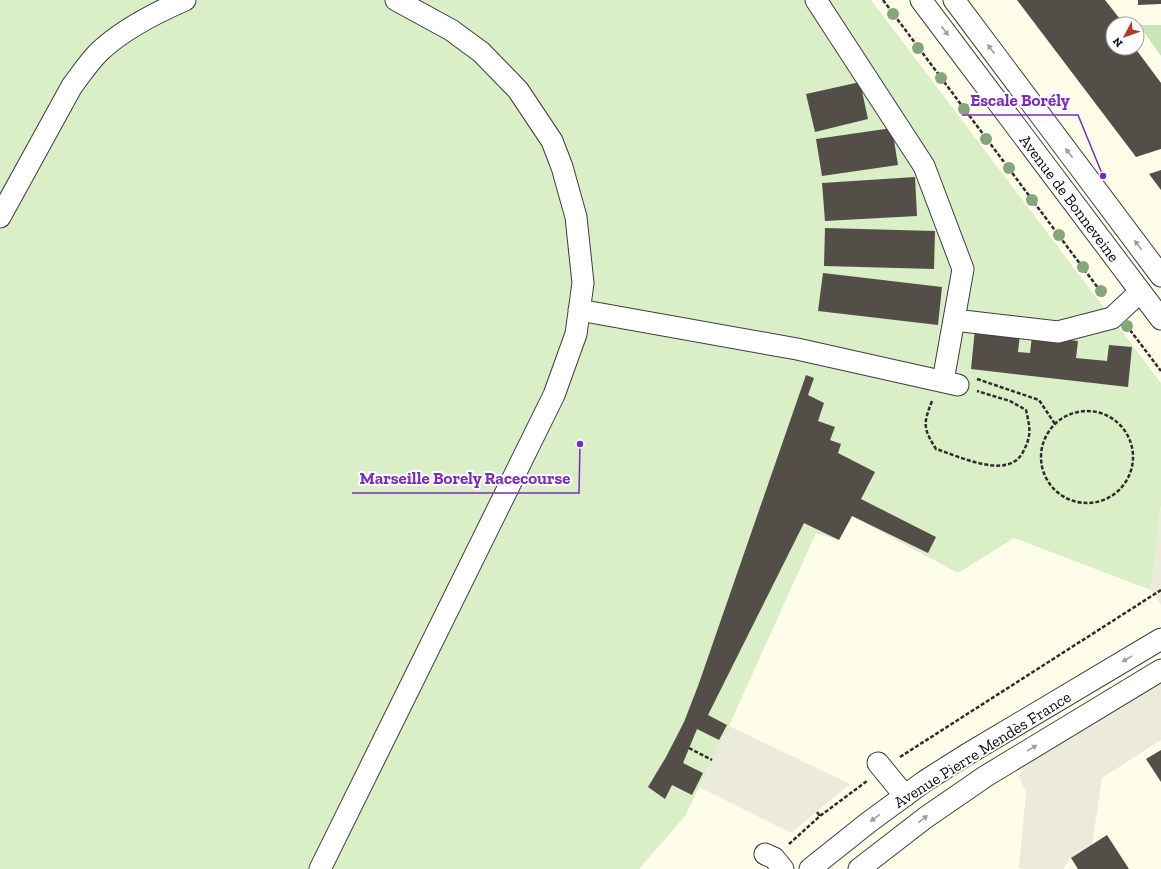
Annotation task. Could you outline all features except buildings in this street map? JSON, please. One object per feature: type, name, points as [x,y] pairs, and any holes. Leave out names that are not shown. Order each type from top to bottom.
[{"type":"street","points":[[0,217],[72,86],[99,52],[120,35],[157,12],[186,0]]},
{"type":"street","points":[[320,869],[554,395],[576,334],[583,283],[576,217],[562,168],[552,141],[518,90],[481,52],[451,30],[396,0]]},
{"type":"street","points":[[579,310],[797,349],[950,383],[954,320],[963,269],[924,166],[816,0]]},
{"type":"street","name":"Avenue de Bonneveine","points":[[921,0],[1161,320]]},
{"type":"street","name":"Avenue de Bonneveine","points":[[954,0],[1161,276]]},
{"type":"street","points":[[954,320],[1058,332],[1112,318],[1140,292]]},
{"type":"street","name":"Avenue Pierre Mendès France","points":[[810,869],[904,796],[966,755],[1161,639]]},
{"type":"street","name":"Avenue Pierre Mendès France","points":[[859,869],[925,818],[986,776],[1161,670]]},
{"type":"street","points":[[880,768],[904,796]]},
{"type":"street","points":[[765,854],[774,858],[783,869]]},
{"type":"path","points":[[882,0],[1108,300]]},
{"type":"path","points":[[1127,326],[1161,371]]},
{"type":"path","points":[[950,383],[1010,401],[1026,410],[1031,430],[1028,442],[1021,456],[1009,465],[995,466],[974,462],[936,449],[926,433],[926,416],[932,401],[950,383],[973,377],[1039,400],[1055,424]]},
{"type":"path","points":[[1090,411],[1112,418],[1124,428],[1134,454],[1133,466],[1128,479],[1119,491],[1107,499],[1096,503],[1081,503],[1063,497],[1052,487],[1046,479],[1042,466],[1041,452],[1045,438],[1055,424],[1062,418],[1072,413],[1090,411]]},
{"type":"path","points":[[786,846],[820,816],[880,768],[1124,615],[1161,590]]},
{"type":"path","points":[[689,748],[712,760]]},
{"type":"path","points":[[817,812],[820,816]]},
{"type":"green space","points":[[0,0],[871,0],[1161,383],[1161,505],[1151,590],[1014,538],[958,573],[852,516],[839,540],[816,533],[729,726],[685,816],[639,869],[0,869]]},
{"type":"green space","points":[[1145,25],[1161,25],[1161,56],[1145,33]]},
{"type":"shaded area","points":[[1161,505],[1161,605],[1151,590]]},
{"type":"shaded area","points":[[1161,682],[1161,740],[1102,778],[1092,845],[1071,858],[1063,869],[1019,868],[1026,792],[1019,777],[1023,766]]},
{"type":"shaded area","points":[[729,726],[850,784],[791,833],[699,787]]},
{"type":"place","name":"Escale Borély","points":[[1103,176]]},
{"type":"place","name":"Marseille Borely Racecourse","points":[[580,444]]}]
